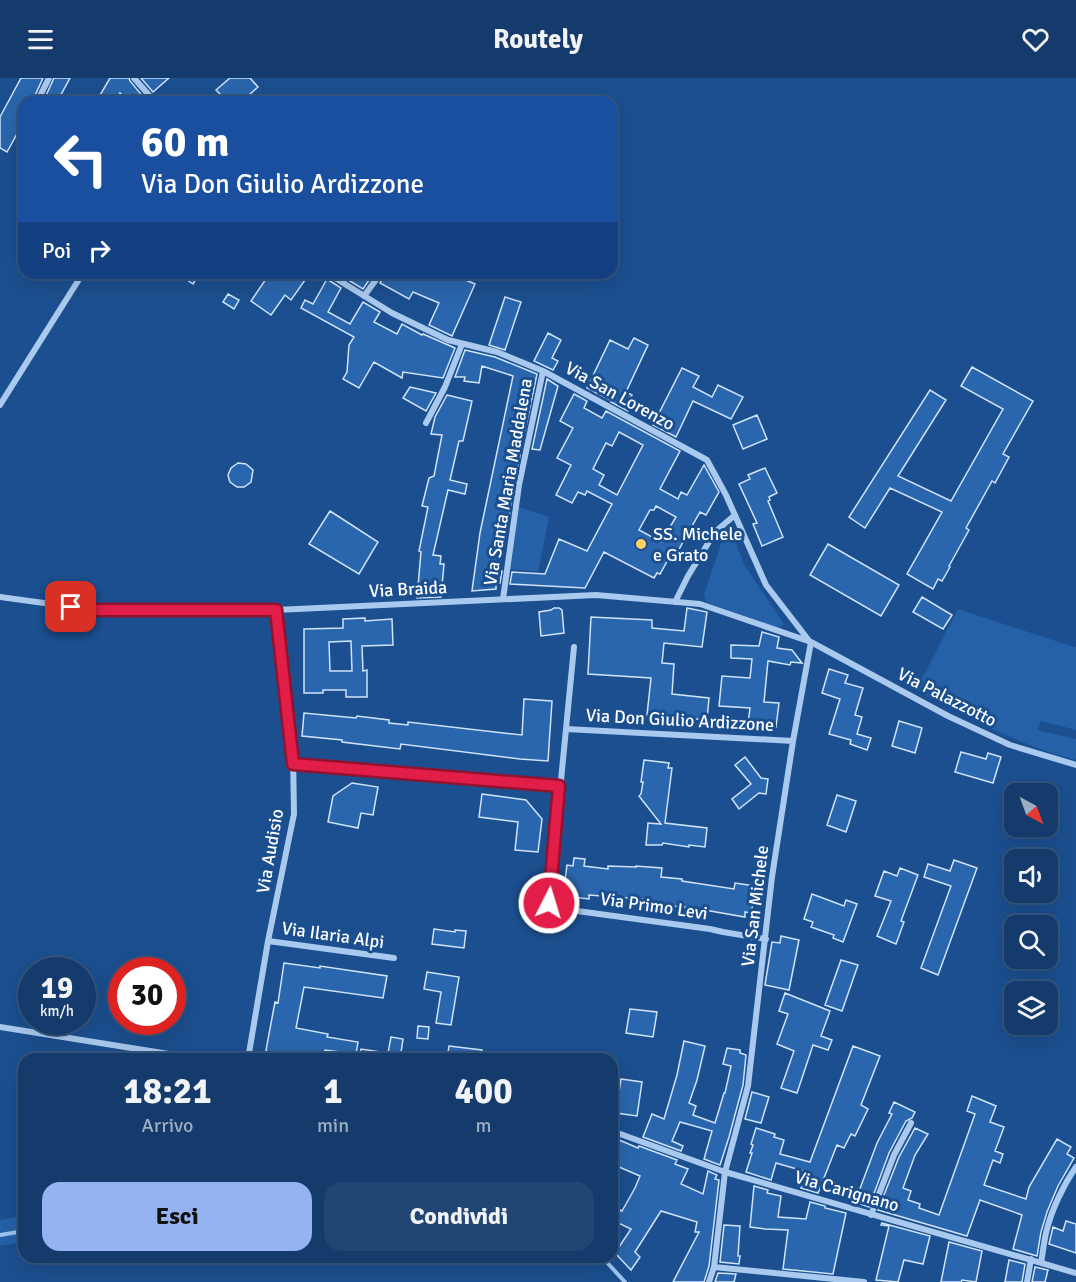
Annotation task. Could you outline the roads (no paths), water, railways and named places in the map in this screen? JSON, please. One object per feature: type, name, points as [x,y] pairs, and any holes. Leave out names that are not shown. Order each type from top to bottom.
[{"type":"street","points":[[40,96],[50,78]]},
{"type":"street","points":[[135,78],[150,96]]},
{"type":"street","points":[[0,405],[79,279]]},
{"type":"street","name":"Via San Lorenzo","points":[[337,279],[401,318],[448,340],[497,352],[543,370],[707,460],[735,514],[766,585],[811,642]]},
{"type":"street","points":[[364,296],[377,279]]},
{"type":"street","points":[[426,423],[445,387],[462,344]]},
{"type":"street","name":"Via Santa Maria Maddalena","points":[[503,599],[519,485],[543,370]]},
{"type":"street","points":[[675,602],[715,532],[735,514]]},
{"type":"street","name":"Via Braida","points":[[0,597],[95,610],[276,610],[596,595],[700,604],[811,642]]},
{"type":"street","name":"Via Audisio","points":[[249,1053],[268,941],[294,814],[293,764],[276,610]]},
{"type":"street","name":"Via San Michele","points":[[709,1282],[714,1267],[725,1172],[748,1086],[772,877],[811,642]]},
{"type":"street","name":"Via Palazzotto","points":[[811,642],[948,716],[1010,745],[1076,765]]},
{"type":"street","points":[[566,729],[574,647]]},
{"type":"street","name":"Via Don Giulio Ardizzone","points":[[559,786],[566,729],[793,741]]},
{"type":"street","points":[[293,764],[559,786]]},
{"type":"street","name":"Via Primo Levi","points":[[559,786],[549,903],[555,908],[699,927],[766,939]]},
{"type":"street","name":"Via Ilaria Alpi","points":[[268,941],[394,958]]},
{"type":"street","points":[[0,1027],[162,1053]]},
{"type":"street","points":[[871,1215],[894,1155],[910,1123]]},
{"type":"street","name":"Via Carignano","points":[[618,1133],[725,1172],[1076,1273]]},
{"type":"street","points":[[1041,1263],[1046,1230],[1051,1215],[1076,1167]]},
{"type":"street","points":[[1027,1282],[1031,1259]]},
{"type":"street","points":[[714,1267],[864,1282]]},
{"type":"waterway","points":[[0,1235],[18,1232]]},
{"type":"waterway","points":[[608,1263],[625,1282]]},
{"type":"place","name":"SS. Michele e Grato","points":[[641,544]]}]
